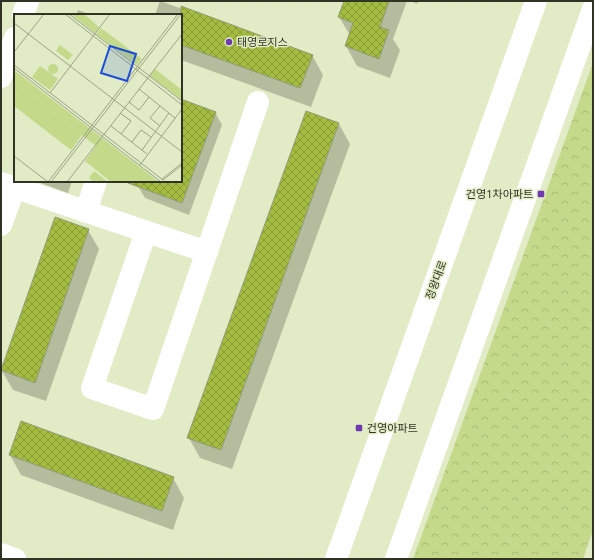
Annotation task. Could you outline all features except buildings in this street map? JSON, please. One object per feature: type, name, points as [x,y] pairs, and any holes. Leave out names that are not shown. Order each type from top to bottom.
[{"type":"street","points":[[23,14],[28,1]]},
{"type":"street","name":"정왕대로","points":[[336,559],[536,1]]},
{"type":"street","points":[[396,559],[593,9]]},
{"type":"street","points":[[1,77],[14,41]]},
{"type":"street","points":[[146,232],[92,388],[153,409],[258,102]]},
{"type":"street","points":[[86,212],[96,182]]},
{"type":"street","points":[[1,225],[8,185],[207,252]]},
{"type":"street","points":[[1,554],[15,559]]},
{"type":"green space","points":[[593,63],[593,530],[583,559],[413,559]]},
{"type":"place","name":"태영로지스","points":[[229,42]]},
{"type":"place","name":"건영1차아파트","points":[[541,194]]},
{"type":"place","name":"건영아파트","points":[[359,428]]}]
